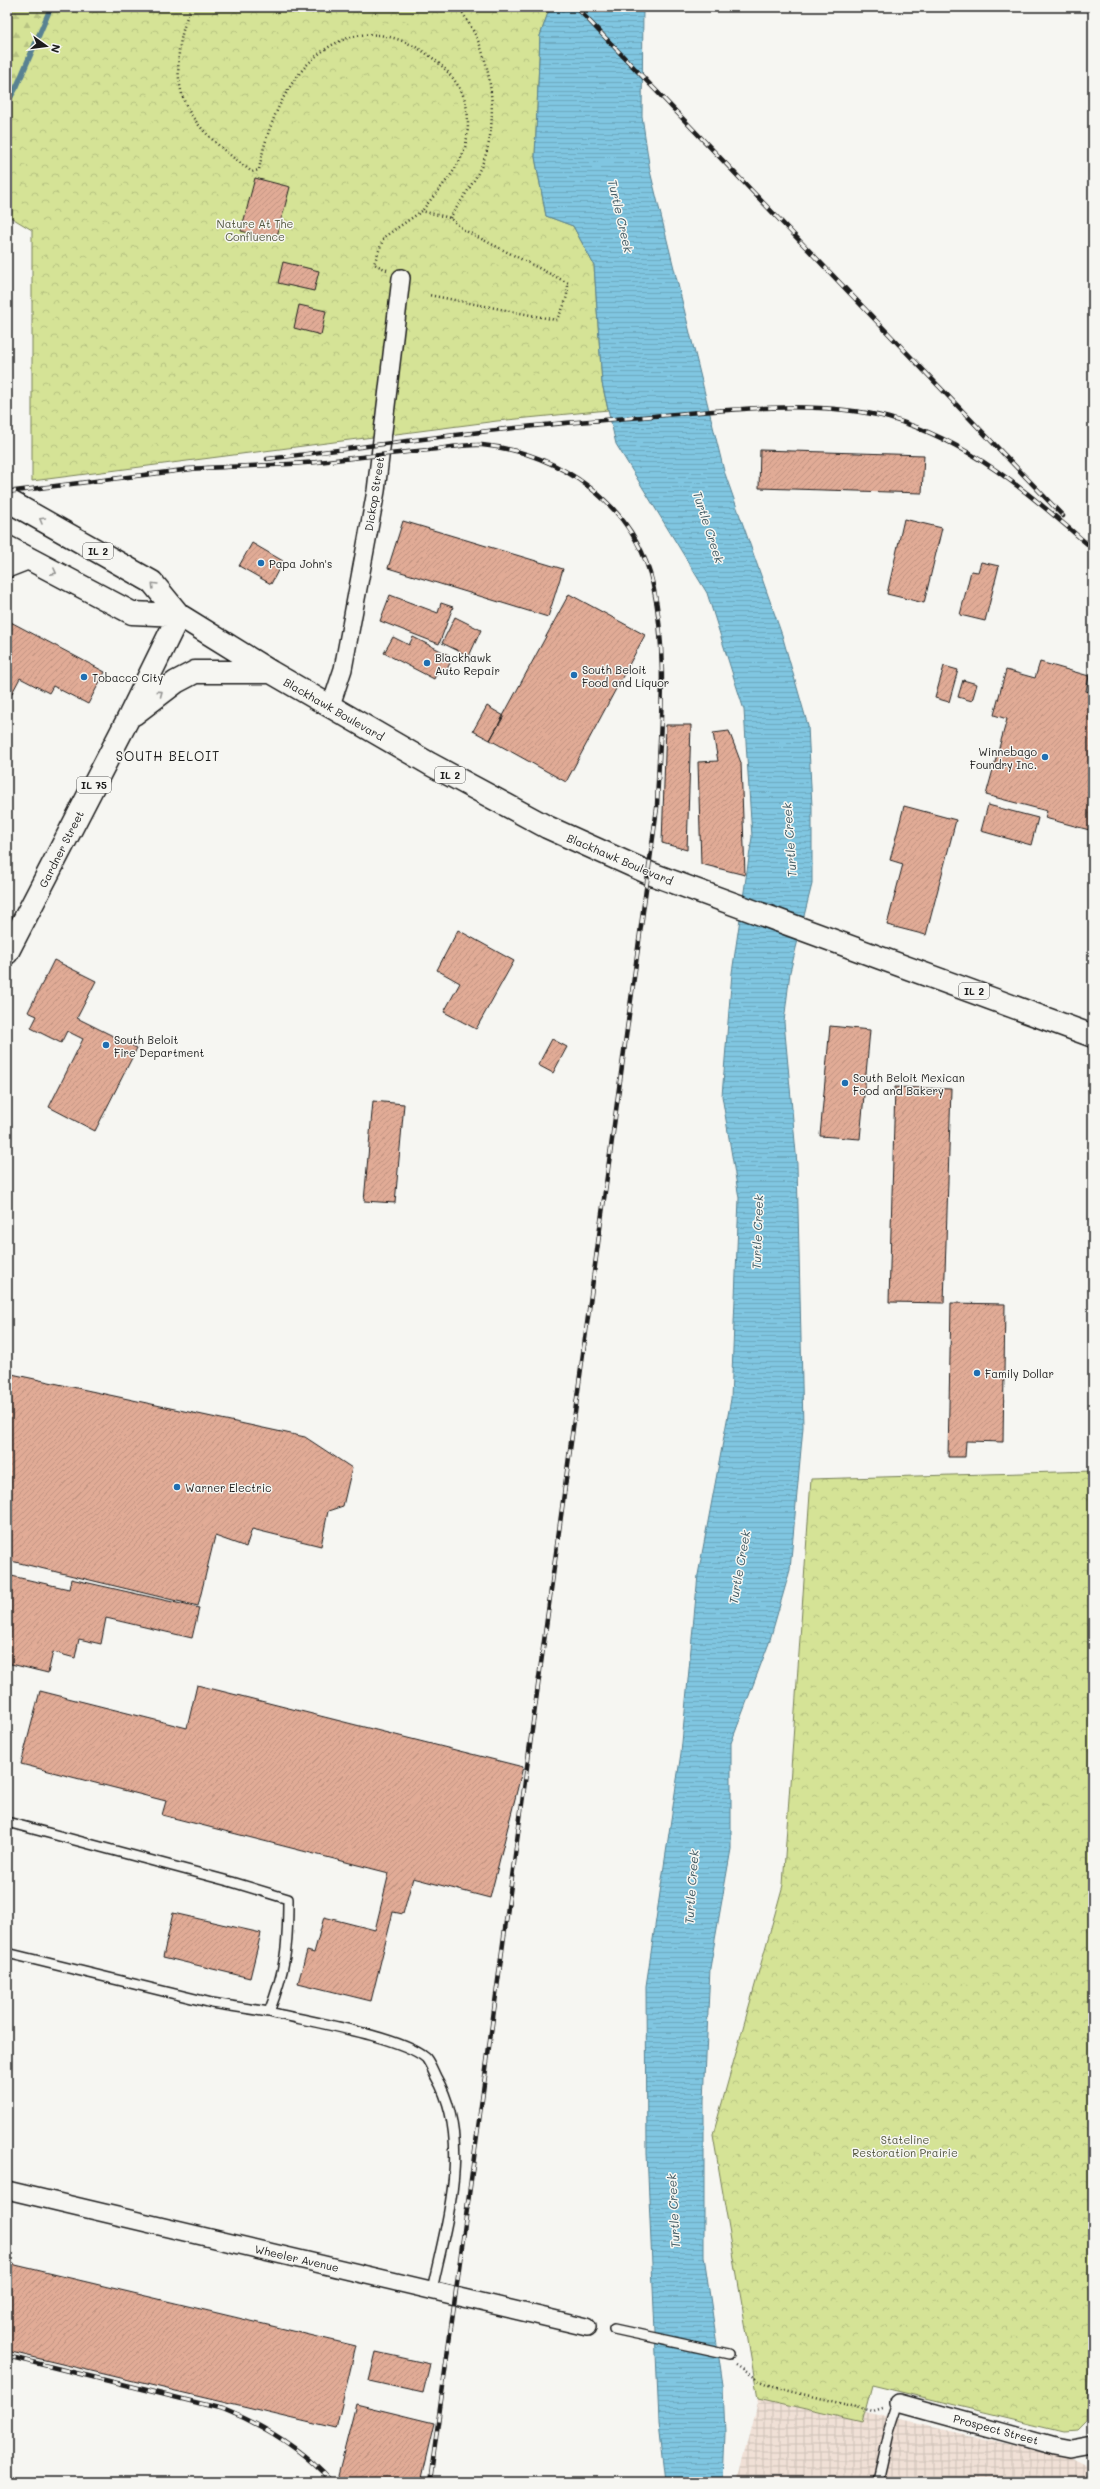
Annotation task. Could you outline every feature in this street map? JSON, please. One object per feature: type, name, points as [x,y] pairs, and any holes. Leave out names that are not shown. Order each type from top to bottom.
[{"type":"main road","name":"Blackhawk Boulevard","points":[[7,500],[152,582],[179,615],[330,708],[547,827],[649,873],[855,947],[1093,1036]]},
{"type":"main road","name":"Blackhawk Boulevard","points":[[7,547],[132,613],[179,615]]},
{"type":"main road","name":"Gardner Street","points":[[7,953],[129,717],[179,615]]},
{"type":"main road","points":[[129,717],[176,682],[195,672],[271,672]]},
{"type":"street","name":"Dickop Street","points":[[330,708],[343,669],[376,491],[401,278]]},
{"type":"street","points":[[7,569],[30,560]]},
{"type":"street","name":"Wheeler Avenue","points":[[7,2190],[587,2327]]},
{"type":"street","name":"Prospect Street","points":[[899,2403],[1055,2446],[1071,2448],[1093,2445]]},
{"type":"lane","points":[[7,1822],[232,1882],[288,1899],[288,1951],[280,1986],[269,2012]]},
{"type":"lane","points":[[7,1953],[212,2003],[269,2012],[398,2043],[426,2059],[447,2095],[454,2137],[450,2202],[432,2290]]},
{"type":"lane","points":[[614,2329],[728,2354]]},
{"type":"lane","points":[[878,2482],[889,2434],[899,2403]]},
{"type":"path","points":[[191,7],[182,32],[179,52],[183,97],[192,116],[213,141],[252,172],[259,170],[270,128],[288,89],[315,58],[339,42],[351,37],[380,34],[411,45],[441,65],[463,95],[468,117],[466,144],[461,158],[450,175],[422,211],[384,237],[374,264],[401,278]]},
{"type":"path","points":[[450,218],[475,179],[484,158],[491,133],[491,100],[482,49],[459,7]]},
{"type":"path","points":[[422,211],[450,218],[464,230],[568,283],[568,294],[561,314],[556,320],[429,295]]},
{"type":"path","points":[[728,2354],[734,2364],[758,2380],[777,2388],[873,2411],[899,2403]]},
{"type":"shaded area","points":[[758,2399],[862,2423],[865,2412],[1071,2458],[1087,2466],[1089,2481],[1093,2482],[737,2482]]},
{"type":"green space","points":[[7,7],[143,7],[7,204]]},
{"type":"green space","name":"Nature At The Confluence","points":[[51,7],[550,7],[540,36],[535,157],[546,216],[573,226],[594,265],[602,383],[608,410],[497,421],[32,481],[32,230],[7,215],[7,103],[17,86]]},
{"type":"green space","name":"Stateline Restoration Prairie","points":[[1093,1471],[1093,2293],[1087,2421],[1078,2430],[1063,2431],[872,2385],[862,2423],[758,2399],[713,2135],[783,1885],[811,1479]]},
{"type":"water","name":"Turtle Creek","points":[[550,7],[643,7],[642,116],[650,171],[724,471],[782,635],[808,726],[812,807],[812,884],[790,972],[784,1022],[797,1164],[803,1427],[790,1570],[769,1643],[731,1743],[731,1849],[710,1968],[704,2100],[704,2256],[723,2386],[725,2434],[723,2482],[666,2482],[659,2421],[647,2153],[646,1986],[681,1753],[698,1575],[731,1399],[739,1198],[722,1096],[732,973],[752,837],[744,710],[707,593],[616,444],[602,383],[594,265],[573,226],[546,216],[535,157],[540,36]]},
{"type":"building","points":[[255,178],[290,187],[276,240],[241,231]]},
{"type":"building","points":[[283,262],[319,271],[314,291],[278,283]]},
{"type":"building","points":[[299,305],[326,311],[321,335],[294,328]]},
{"type":"building","points":[[760,450],[924,455],[922,493],[759,488]]},
{"type":"building","points":[[904,519],[942,528],[924,603],[887,594]]},
{"type":"building","points":[[403,521],[563,569],[548,617],[388,568]]},
{"type":"building","name":"Papa John's","points":[[252,543],[283,561],[271,584],[239,566]]},
{"type":"building","points":[[981,562],[999,566],[985,621],[960,615],[971,571],[978,572]]},
{"type":"building","name":"South Beloit Food and Liquor","points":[[569,594],[645,635],[566,782],[490,740]]},
{"type":"building","points":[[390,595],[438,613],[441,603],[453,607],[439,644],[380,621]]},
{"type":"building","points":[[455,617],[481,630],[469,656],[442,643]]},
{"type":"building","points":[[7,620],[105,672],[88,704],[53,686],[49,693],[20,678],[11,695],[7,693]]},
{"type":"building","name":"Blackhawk Auto Repair","points":[[393,637],[409,645],[413,637],[453,657],[445,673],[438,670],[434,679],[384,653]]},
{"type":"building","name":"Winnebago Foundry Inc.","points":[[1040,662],[1089,676],[1086,691],[1093,693],[1093,831],[1045,818],[1047,811],[986,795],[1007,719],[994,715],[1006,670],[1035,678]]},
{"type":"building","points":[[944,666],[958,670],[949,702],[935,698]]},
{"type":"building","points":[[963,680],[977,684],[972,701],[958,697]]},
{"type":"building","points":[[487,706],[504,716],[490,740],[473,731]]},
{"type":"building","points":[[666,725],[691,725],[687,850],[662,843]]},
{"type":"building","points":[[729,731],[741,763],[745,875],[701,864],[698,762],[718,761],[713,733]]},
{"type":"building","points":[[988,805],[1038,818],[1031,845],[981,831]]},
{"type":"building","points":[[904,806],[956,820],[926,935],[887,925],[903,864],[890,860]]},
{"type":"building","points":[[458,930],[514,961],[476,1029],[444,1012],[460,983],[437,970]]},
{"type":"building","name":"South Beloit Fire Department","points":[[54,960],[96,981],[77,1018],[137,1048],[95,1131],[49,1107],[83,1039],[67,1031],[61,1043],[31,1028],[37,1016],[28,1012]]},
{"type":"building","name":"South Beloit Mexican Food and Bakery","points":[[830,1026],[870,1030],[860,1139],[820,1136]]},
{"type":"building","points":[[552,1039],[567,1047],[553,1073],[538,1065]]},
{"type":"building","points":[[895,1087],[951,1089],[944,1303],[889,1302]]},
{"type":"building","points":[[373,1101],[404,1104],[395,1203],[364,1201]]},
{"type":"building","name":"Family Dollar","points":[[951,1303],[1005,1304],[1003,1442],[966,1441],[965,1457],[948,1457]]},
{"type":"building","name":"Warner Electric","points":[[7,1373],[305,1437],[352,1468],[343,1506],[328,1511],[321,1546],[252,1529],[246,1547],[215,1536],[198,1606],[7,1560]]},
{"type":"building","points":[[7,1575],[69,1589],[71,1579],[199,1608],[192,1638],[106,1618],[101,1644],[79,1639],[75,1658],[53,1652],[48,1673],[7,1663]]},
{"type":"building","points":[[197,1685],[523,1767],[490,1898],[413,1878],[403,1914],[393,1912],[371,2001],[298,1983],[307,1951],[314,1953],[324,1917],[375,1930],[389,1873],[162,1815],[166,1801],[21,1764],[40,1691],[187,1728]]},
{"type":"building","points":[[173,1913],[261,1933],[250,1978],[163,1957]]},
{"type":"building","points":[[7,2263],[356,2346],[336,2429],[7,2351]]},
{"type":"building","points":[[376,2352],[430,2364],[423,2393],[369,2381]]},
{"type":"building","points":[[356,2404],[434,2423],[420,2482],[342,2482],[338,2475]]},
{"type":"waterway","points":[[7,103],[17,86],[51,7]]},
{"type":"railway","points":[[576,7],[1063,516]]},
{"type":"railway","points":[[267,459],[561,423],[742,409],[803,407],[862,412],[889,418],[918,428],[973,455],[1023,490],[1093,549]]},
{"type":"railway","points":[[186,469],[309,463],[469,445],[482,445],[511,450],[539,459],[566,471],[590,488],[612,507],[630,530],[644,556],[653,585],[658,612],[661,640],[662,696],[657,808],[430,2482]]},
{"type":"railway","points":[[7,492],[192,469]]},
{"type":"railway","points":[[7,2356],[223,2409],[268,2431],[296,2449],[321,2470],[332,2482]]},
{"type":"place","name":"Papa John's","points":[[261,563]]},
{"type":"place","name":"Blackhawk Auto Repair","points":[[427,663]]},
{"type":"place","name":"South Beloit Food and Liquor","points":[[574,675]]},
{"type":"place","name":"Tobacco City","points":[[84,677]]},
{"type":"place","name":"Winnebago Foundry Inc.","points":[[1045,757]]},
{"type":"place","name":"South Beloit Fire Department","points":[[106,1045]]},
{"type":"place","name":"South Beloit Mexican Food and Bakery","points":[[845,1083]]},
{"type":"place","name":"Family Dollar","points":[[977,1373]]},
{"type":"place","name":"Warner Electric","points":[[177,1487]]},
{"type":"district","name":"SOUTH BELOIT","points":[[168,755]]}]
